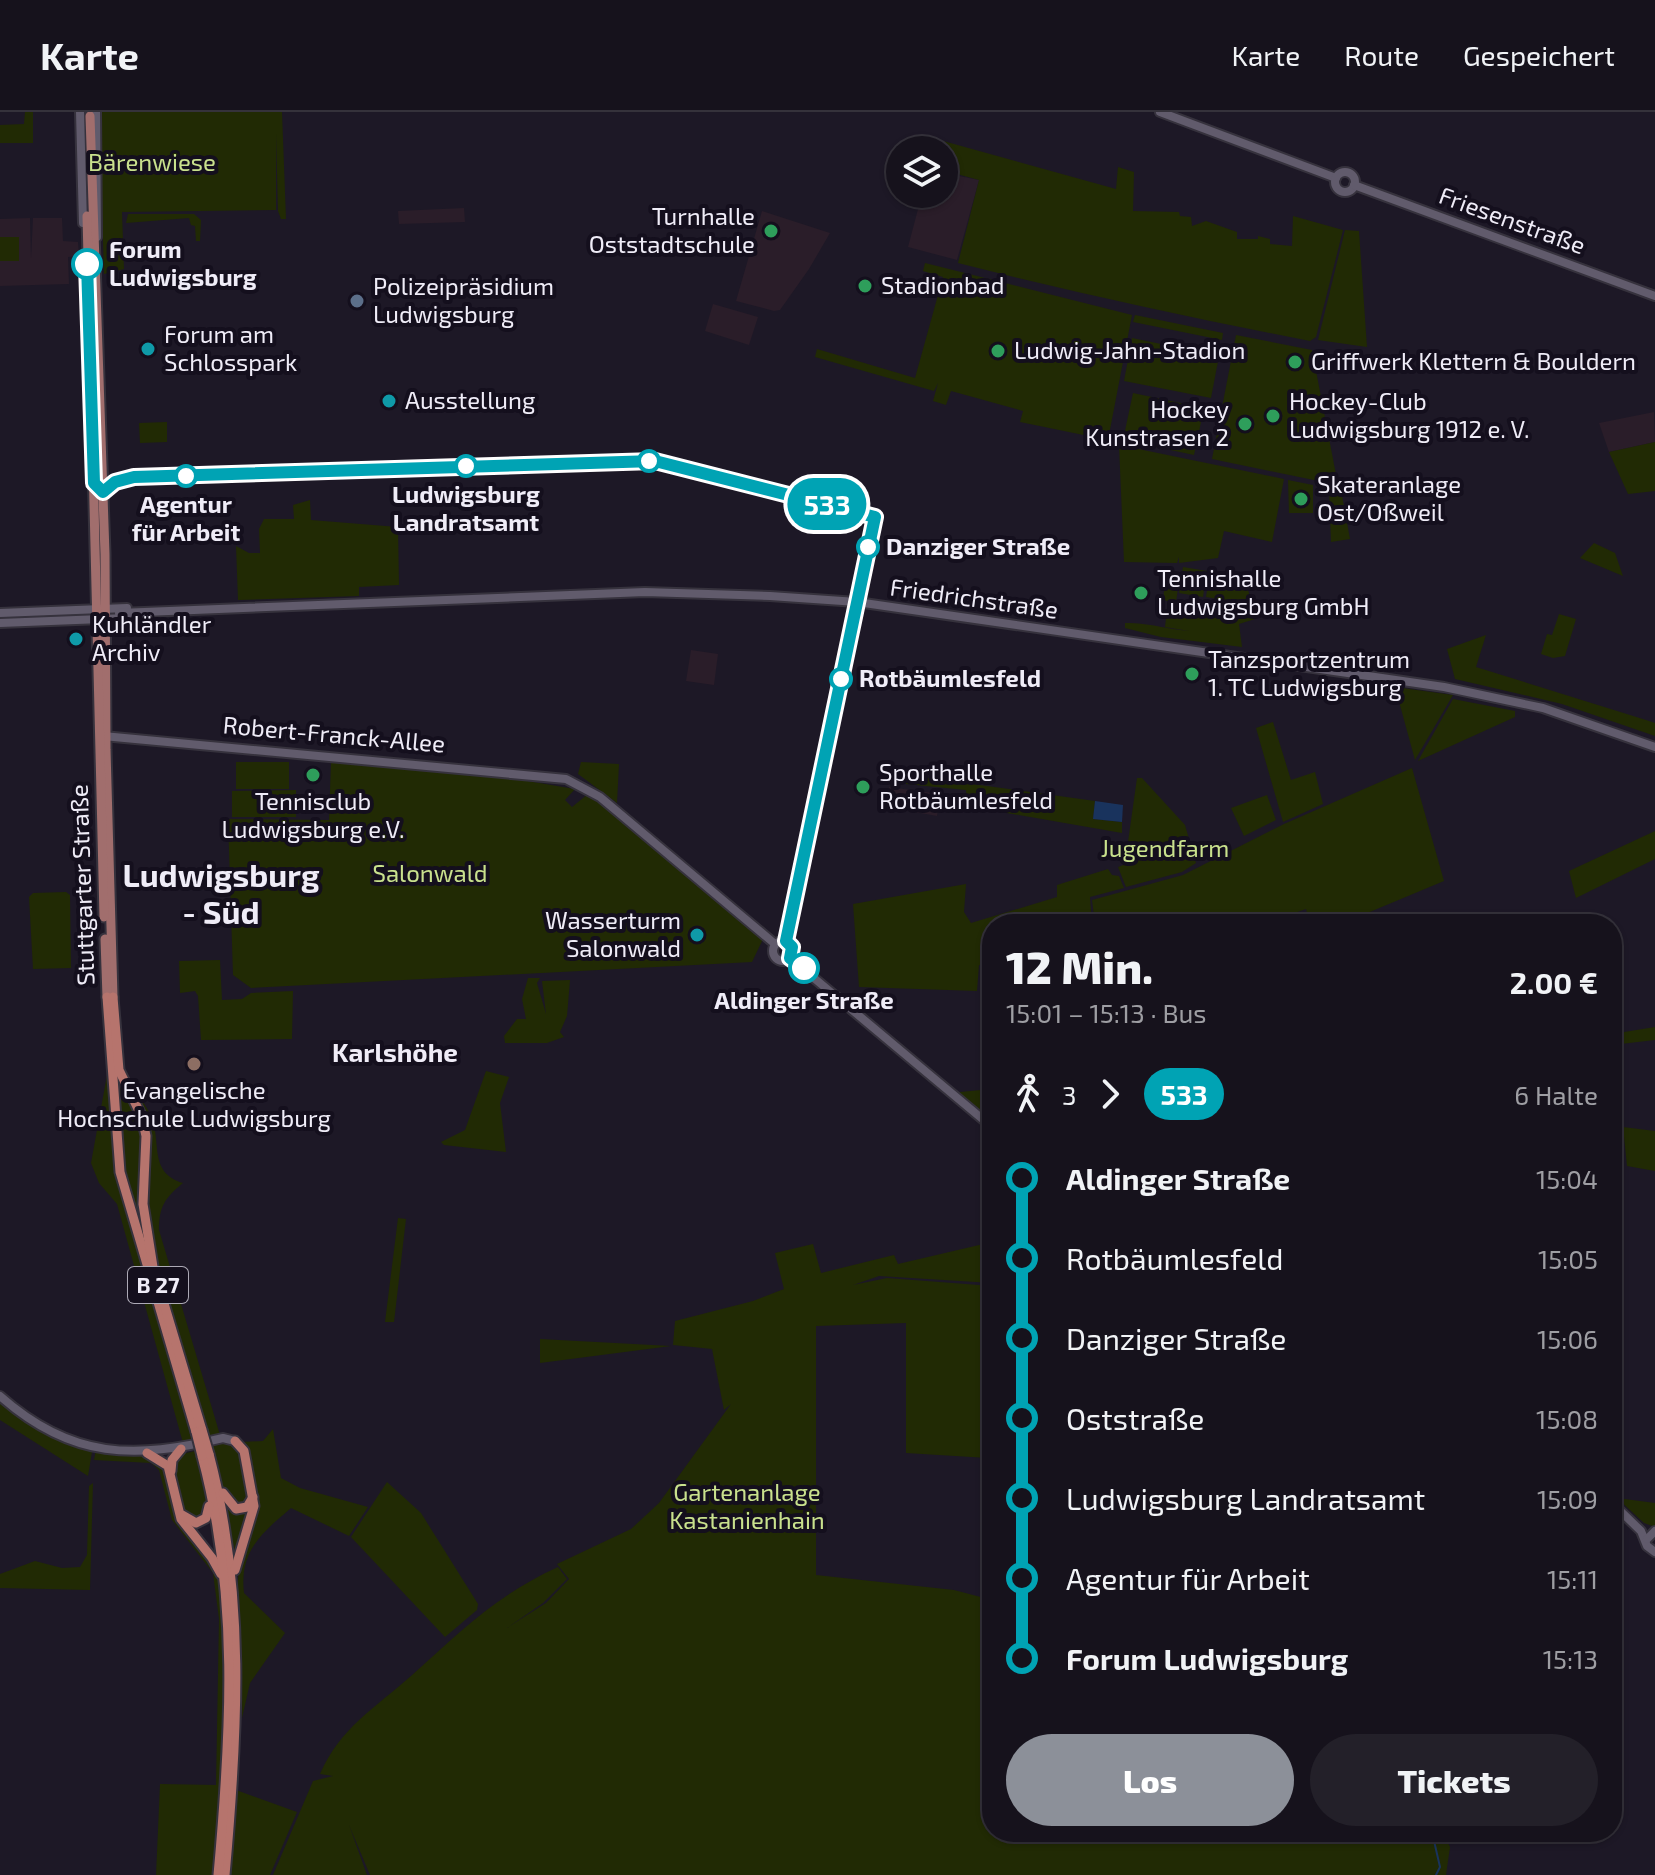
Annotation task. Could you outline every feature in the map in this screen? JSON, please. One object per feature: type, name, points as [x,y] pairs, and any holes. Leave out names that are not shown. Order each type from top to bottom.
[{"type":"highway","name":"Stuttgarter Straße","points":[[110,997],[119,1070],[142,1117],[146,1136],[145,1228],[199,1431]]},
{"type":"highway","name":"Stuttgarter Straße","points":[[110,997],[116,1149],[126,1198],[199,1431]]},
{"type":"highway","name":"B 27","points":[[199,1431],[233,1579],[238,1703],[225,1875]]},
{"type":"highway","name":"B 27","points":[[233,1579],[253,1497],[244,1451],[235,1441]]},
{"type":"highway","points":[[171,1471],[172,1460],[181,1449]]},
{"type":"highway","points":[[147,1453],[162,1460],[171,1471]]},
{"type":"highway","name":"B 27","points":[[171,1471],[178,1511],[190,1533],[212,1558],[228,1597]]},
{"type":"highway","name":"B 27","points":[[213,1483],[236,1509],[247,1507],[253,1497]]},
{"type":"highway","name":"B 27","points":[[178,1511],[190,1522],[206,1518],[213,1483]]},
{"type":"highway","name":"B 27","points":[[213,1483],[228,1597],[231,1703],[218,1875]]},
{"type":"main road","points":[[1160,112],[1336,178],[1348,173],[1353,176],[1354,185],[1350,190],[1342,191],[1336,185],[1336,178]]},
{"type":"main road","name":"Stuttgarter Straße","points":[[88,114],[110,997]]},
{"type":"main road","name":"Friesenstraße","points":[[1354,185],[1655,296]]},
{"type":"main road","name":"Friedrichstraße","points":[[119,613],[645,592],[843,601],[1444,687],[1573,717],[1655,747]]},
{"type":"main road","name":"Friedrichstraße","points":[[0,618],[217,614],[275,606]]},
{"type":"main road","name":"Friedrichstraße","points":[[0,618],[69,615]]},
{"type":"main road","name":"Robert-Franck-Allee","points":[[102,736],[566,779],[600,797],[775,944]]},
{"type":"main road","points":[[790,958],[793,950],[789,942],[775,944],[773,952],[777,959],[790,958],[982,1119]]},
{"type":"main road","points":[[0,1396],[51,1432],[83,1445],[147,1453],[181,1449],[223,1438],[235,1441]]},
{"type":"main road","points":[[1622,1511],[1651,1534],[1647,1546],[1655,1552]]},
{"type":"shaded area","points":[[958,176],[979,180],[957,260],[908,247],[918,208],[958,208]]},
{"type":"shaded area","points":[[464,208],[465,222],[399,224],[398,211]]},
{"type":"shaded area","points":[[762,211],[830,233],[780,310],[774,311],[736,301]]},
{"type":"shaded area","points":[[30,218],[31,259],[33,218],[62,218],[63,241],[78,242],[79,256],[68,257],[69,284],[0,286],[0,219]]},
{"type":"shaded area","points":[[713,304],[758,317],[749,345],[705,331]]},
{"type":"shaded area","points":[[1654,412],[1655,442],[1609,452],[1599,423]]},
{"type":"shaded area","points":[[691,650],[718,654],[714,685],[686,681]]},
{"type":"shaded area","points":[[889,787],[940,794],[937,816],[887,807]]},
{"type":"green space","points":[[25,112],[33,112],[33,143],[0,143],[0,125],[24,124]]},
{"type":"green space","name":"Bärenwiese","points":[[99,112],[282,112],[286,219],[281,219],[278,211],[276,134],[276,210],[122,212],[124,269],[104,274]]},
{"type":"green space","points":[[958,145],[1116,189],[1118,167],[1134,172],[1133,211],[1179,212],[1180,216],[1191,217],[1192,226],[1206,221],[1237,232],[1237,239],[1258,239],[1258,236],[1270,239],[1270,244],[1292,246],[1293,216],[1343,230],[1316,337],[1310,341],[1222,323],[958,263],[979,180],[958,174]]},
{"type":"green space","points":[[128,214],[194,214],[201,220],[200,241],[196,241],[195,226],[191,225],[189,218],[126,223]]},
{"type":"green space","points":[[1345,230],[1359,231],[1367,347],[1318,340]]},
{"type":"green space","points":[[0,237],[19,237],[19,261],[0,261]]},
{"type":"green space","points":[[925,263],[1132,315],[1108,440],[1020,422],[1023,411],[951,391],[946,405],[933,401],[938,383],[934,391],[815,357],[817,349],[915,378],[943,277],[923,271]]},
{"type":"green space","points":[[1135,315],[1223,333],[1222,340],[1133,322]]},
{"type":"green space","name":"Hockey-Club Ludwigsburg 1912 e. V.","points":[[1236,335],[1312,350],[1338,485],[1212,459]]},
{"type":"green space","points":[[1132,338],[1219,356],[1211,398],[1124,381]]},
{"type":"green space","points":[[1133,393],[1204,408],[1194,455],[1123,440]]},
{"type":"green space","points":[[167,422],[167,442],[140,443],[139,423]]},
{"type":"green space","points":[[1655,442],[1655,491],[1628,494],[1609,452]]},
{"type":"green space","points":[[1119,445],[1284,479],[1272,542],[1224,531],[1218,558],[1179,563],[1179,557],[1177,563],[1124,562]]},
{"type":"green space","name":"Skateranlage Ost/Oßweil","points":[[1288,480],[1313,485],[1313,513],[1289,513]]},
{"type":"green space","points":[[1329,488],[1341,490],[1350,539],[1331,542]]},
{"type":"green space","points":[[310,500],[311,520],[398,527],[399,585],[359,587],[359,596],[238,600],[236,546],[249,553],[260,553],[259,529],[264,519],[294,519],[293,505]]},
{"type":"green space","points":[[1594,543],[1615,553],[1623,576],[1580,558]]},
{"type":"green space","points":[[1183,567],[1207,571],[1203,597],[1179,593]]},
{"type":"green space","points":[[1210,571],[1234,574],[1233,583],[1247,585],[1255,619],[1239,624],[1242,647],[1161,637],[1125,628],[1125,623],[1134,623],[1189,631],[1165,627],[1168,601],[1163,600],[1166,574],[1180,575],[1176,602],[1193,604],[1192,610],[1199,611],[1201,601],[1221,604],[1220,610],[1241,612],[1229,609],[1230,601],[1206,597]]},
{"type":"green space","points":[[1559,614],[1576,619],[1565,656],[1553,658],[1541,654],[1547,634],[1552,635]]},
{"type":"green space","points":[[1486,635],[1476,667],[1655,723],[1655,736],[1562,704],[1455,679],[1447,649]]},
{"type":"green space","points":[[1395,687],[1453,695],[1415,760]]},
{"type":"green space","points":[[1453,699],[1515,711],[1515,717],[1418,761]]},
{"type":"green space","points":[[1273,722],[1291,780],[1315,772],[1323,804],[1283,822],[1256,728]]},
{"type":"green space","points":[[236,762],[289,762],[289,789],[236,789]]},
{"type":"green space","name":"Salonwald","points":[[331,762],[491,775],[575,789],[565,800],[572,807],[588,794],[764,937],[752,962],[251,988],[233,975],[228,819],[329,820]]},
{"type":"green space","points":[[581,762],[619,764],[617,803],[578,774]]},
{"type":"green space","points":[[1412,768],[1444,881],[1365,914],[1307,914],[1306,909],[1292,914],[1094,914],[1092,900],[1183,875],[1284,824]]},
{"type":"green space","points":[[907,775],[1095,801],[1093,819],[1122,822],[1122,833],[967,806],[966,790],[906,784]]},
{"type":"green space","name":"Jugendfarm","points":[[1137,778],[1142,778],[1185,825],[1196,863],[1182,872],[1126,887],[1118,867],[1129,863],[1126,856]]},
{"type":"green space","points":[[296,790],[296,817],[232,817],[232,791]]},
{"type":"green space","points":[[1267,795],[1276,820],[1244,836],[1231,808]]},
{"type":"green space","points":[[1655,831],[1655,859],[1576,898],[1569,871]]},
{"type":"green space","points":[[1108,869],[1112,875],[1119,876],[1124,888],[1090,897],[1091,914],[1001,914],[1057,897],[1057,885]]},
{"type":"green space","points":[[966,884],[964,912],[971,923],[982,920],[982,965],[979,965],[977,991],[859,987],[853,904]]},
{"type":"green space","points":[[66,892],[70,895],[71,968],[33,969],[29,897],[33,893]]},
{"type":"green space","points":[[220,960],[222,1000],[242,999],[251,993],[293,991],[292,1039],[201,1040],[198,996],[195,991],[180,993],[179,961]]},
{"type":"green space","points":[[528,978],[540,978],[537,983],[546,1014],[542,981],[570,980],[567,1016],[560,1032],[564,1037],[547,1043],[505,1043],[504,1036],[517,1019],[526,1019],[522,999]]},
{"type":"green space","points":[[1655,1027],[1655,1040],[1622,1044],[1622,1032]]},
{"type":"green space","points":[[115,1068],[125,1095],[139,1119],[142,1138],[139,1211],[147,1261],[119,1148]]},
{"type":"green space","points":[[486,1071],[509,1077],[500,1103],[506,1152],[444,1145],[441,1142],[465,1130]]},
{"type":"green space","points":[[107,1075],[114,1168],[192,1441],[183,1443],[117,1204],[99,1183],[91,1163]]},
{"type":"green space","points":[[124,1077],[150,1114],[164,1171],[183,1183],[164,1203],[159,1230],[220,1435],[208,1438],[160,1284],[147,1211],[149,1136]]},
{"type":"green space","points":[[982,1090],[982,1113],[958,1093]]},
{"type":"green space","points":[[1623,1127],[1655,1131],[1655,1171],[1627,1166]]},
{"type":"green space","points":[[398,1218],[406,1219],[394,1322],[385,1322]]},
{"type":"green space","name":"Gartenanlage Kastanienhain","points":[[813,1244],[821,1273],[894,1255],[898,1264],[982,1244],[982,1282],[879,1276],[853,1285],[887,1278],[982,1285],[982,1458],[906,1453],[906,1323],[816,1326],[816,1575],[954,1590],[982,1597],[982,1842],[1448,1842],[1450,1847],[1446,1875],[370,1875],[349,1825],[367,1875],[273,1875],[313,1781],[333,1776],[320,1774],[348,1731],[497,1602],[558,1567],[567,1579],[543,1603],[507,1628],[546,1603],[569,1579],[557,1564],[631,1529],[659,1503],[731,1404],[724,1410],[712,1349],[673,1345],[675,1321],[753,1301],[784,1289],[775,1253]]},
{"type":"green space","points":[[540,1339],[671,1346],[540,1363]]},
{"type":"green space","points":[[0,1398],[35,1426],[92,1452],[88,1476],[0,1420]]},
{"type":"green space","points":[[273,1429],[281,1478],[300,1488],[368,1507],[349,1536],[291,1508],[262,1535],[249,1554],[243,1578],[244,1593],[285,1633],[250,1683],[242,1718],[238,1580],[252,1511],[254,1479],[241,1442],[263,1441]]},
{"type":"green space","points":[[224,1442],[237,1445],[242,1454],[250,1496],[242,1507],[226,1499],[211,1446]]},
{"type":"green space","points":[[96,1449],[147,1453],[162,1460],[178,1511],[220,1571],[231,1652],[218,1875],[156,1875],[160,1784],[216,1785],[219,1619],[213,1573],[172,1520],[159,1470],[151,1463],[94,1460]]},
{"type":"green space","points":[[195,1451],[207,1504],[204,1517],[195,1521],[181,1504],[175,1464],[182,1454]]},
{"type":"green space","points":[[387,1482],[421,1513],[478,1604],[477,1610],[445,1637],[351,1537]]},
{"type":"green space","points":[[93,1483],[90,1590],[0,1588],[0,1574],[35,1561],[62,1568],[80,1567],[87,1555],[89,1486]]},
{"type":"green space","points":[[1622,1499],[1655,1503],[1655,1527],[1644,1523],[1622,1503]]},
{"type":"green space","points":[[225,1507],[232,1512],[250,1510],[235,1552]]},
{"type":"green space","points":[[236,1790],[297,1812],[270,1875],[225,1875]]},
{"type":"water","points":[[1095,801],[1123,805],[1122,822],[1093,819]]},
{"type":"waterway","points":[[1434,1842],[1440,1867],[1436,1875]]},
{"type":"tunnel","points":[[84,112],[85,116]]},
{"type":"tunnel","points":[[69,615],[119,613]]},
{"type":"bus line","name":"533","points":[[87,264],[94,483],[103,492],[115,482],[134,477],[655,461],[685,466],[875,517],[786,941],[792,947],[790,958],[804,968]]},
{"type":"place","name":"Turnhalle Oststadtschule","points":[[771,231]]},
{"type":"place","name":"Forum Ludwigsburg","points":[[87,264]]},
{"type":"place","name":"Stadionbad","points":[[865,286]]},
{"type":"place","name":"Polizeipräsidium Ludwigsburg","points":[[357,301]]},
{"type":"place","name":"Forum am Schlosspark","points":[[148,349]]},
{"type":"place","name":"Ludwig-Jahn-Stadion","points":[[998,351]]},
{"type":"place","name":"Griffwerk Klettern & Bouldern","points":[[1295,362]]},
{"type":"place","name":"Ausstellung","points":[[389,401]]},
{"type":"place","name":"Hockey-Club Ludwigsburg 1912 e. V.","points":[[1273,416]]},
{"type":"place","name":"Hockey Kunstrasen 2","points":[[1245,424]]},
{"type":"place","name":"Ludwigsburg Landratsamt","points":[[466,466]]},
{"type":"place","name":"Agentur für Arbeit","points":[[186,476]]},
{"type":"place","name":"Skateranlage Ost/Oßweil","points":[[1301,499]]},
{"type":"place","name":"Danziger Straße","points":[[868,547]]},
{"type":"place","name":"Tennishalle Ludwigsburg GmbH","points":[[1141,593]]},
{"type":"place","name":"Kuhländler Archiv","points":[[76,639]]},
{"type":"place","name":"Tanzsportzentrum 1. TC Ludwigsburg","points":[[1192,674]]},
{"type":"place","name":"Rotbäumlesfeld","points":[[841,679]]},
{"type":"place","name":"Tennisclub Ludwigsburg e.V.","points":[[313,775]]},
{"type":"place","name":"Sporthalle Rotbäumlesfeld","points":[[863,787]]},
{"type":"place","name":"Wasserturm Salonwald","points":[[697,935]]},
{"type":"place","name":"Aldinger Straße","points":[[804,968]]},
{"type":"place","name":"Evangelische Hochschule Ludwigsburg","points":[[194,1064]]},
{"type":"district","name":"Ludwigsburg - Süd","points":[[221,894]]},
{"type":"district","name":"Karlshöhe","points":[[395,1053]]}]
